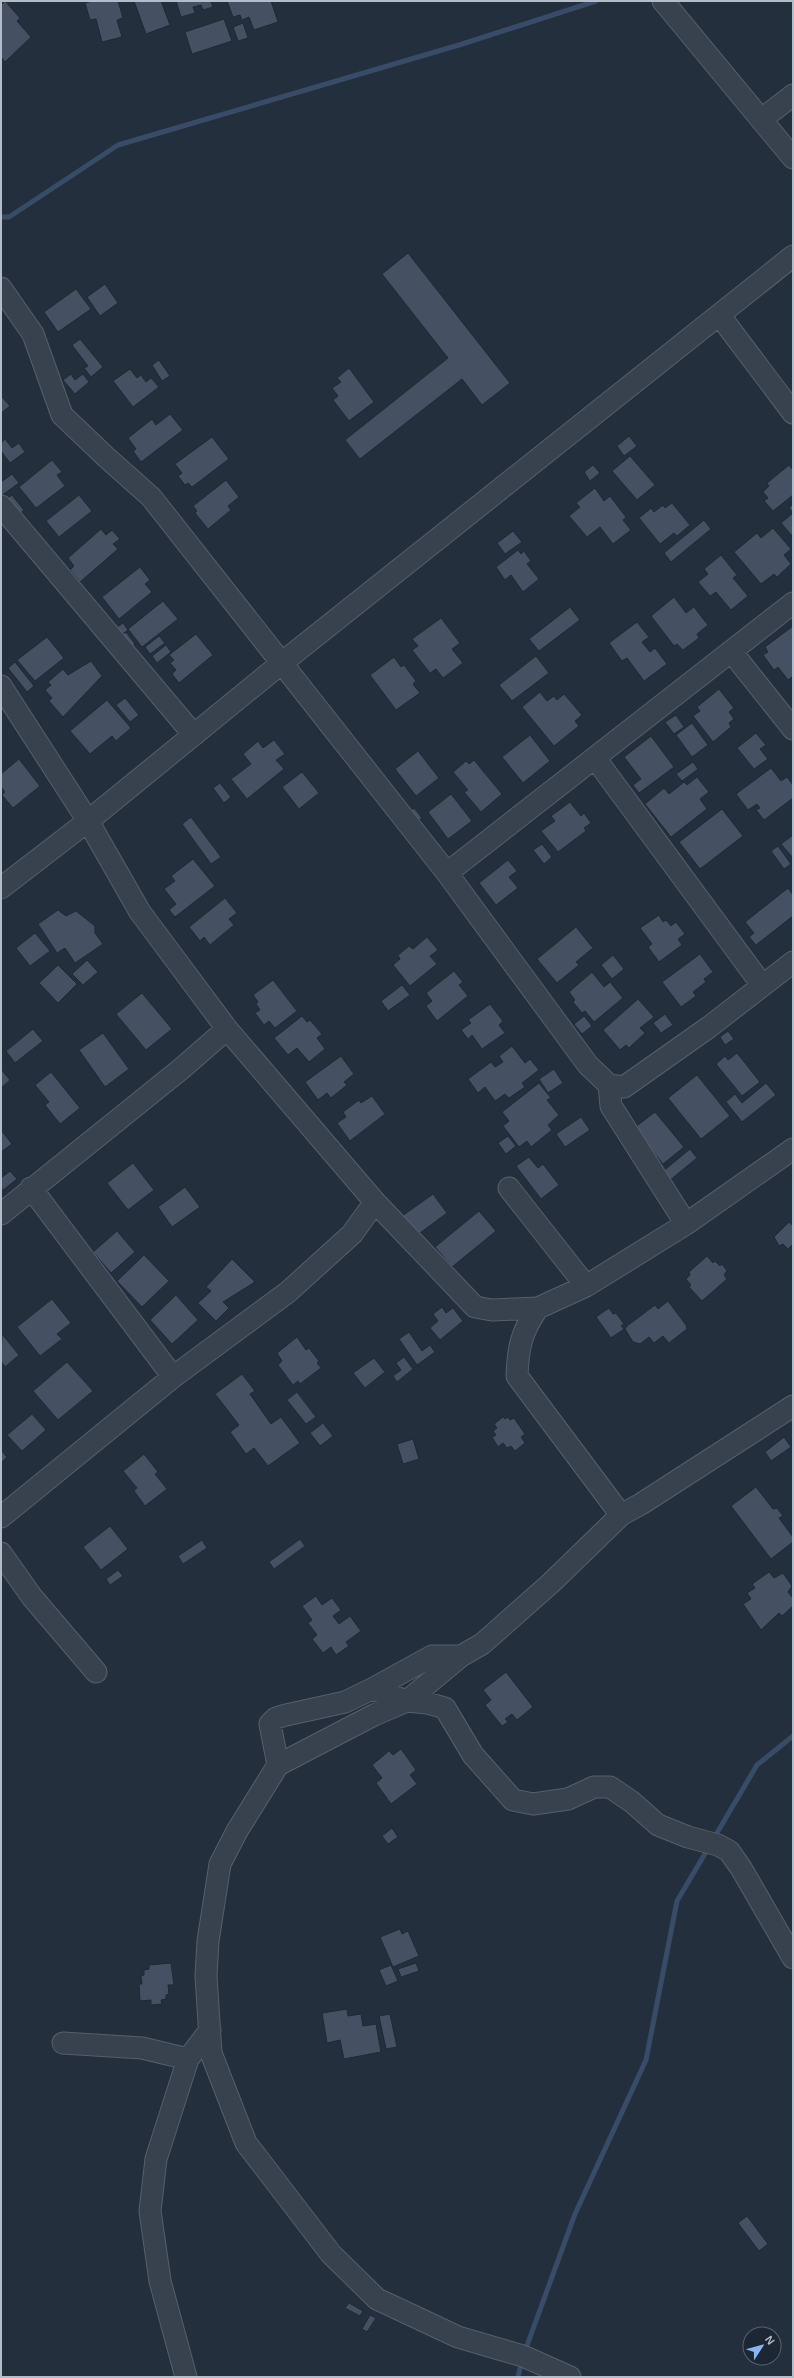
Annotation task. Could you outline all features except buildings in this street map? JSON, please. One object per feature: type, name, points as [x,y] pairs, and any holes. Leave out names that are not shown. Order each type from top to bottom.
[{"type":"street","points":[[663,2],[793,158]]},
{"type":"street","points":[[762,119],[793,95]]},
{"type":"street","points":[[1,888],[88,821],[283,662],[720,316],[793,256]]},
{"type":"street","points":[[1,288],[33,334],[62,415],[106,458],[152,497],[448,873],[588,1065],[609,1085],[624,1087],[709,1026],[793,962]]},
{"type":"street","points":[[720,316],[793,413]]},
{"type":"street","points":[[1,506],[194,735]]},
{"type":"street","points":[[448,873],[793,603]]},
{"type":"street","points":[[732,651],[793,729]]},
{"type":"street","points":[[1,686],[88,821],[140,912],[227,1029],[375,1202],[475,1307],[492,1310],[538,1308],[586,1286],[686,1224],[793,1149]]},
{"type":"street","points":[[595,758],[762,985]]},
{"type":"street","points":[[1,1214],[31,1188],[181,1069],[227,1029]]},
{"type":"street","points":[[609,1085],[611,1106],[686,1224]]},
{"type":"street","points":[[31,1188],[173,1377]]},
{"type":"street","points":[[509,1188],[586,1286]]},
{"type":"street","points":[[1,1517],[173,1377],[288,1292],[352,1234],[375,1202]]},
{"type":"street","points":[[538,1308],[525,1326],[518,1358],[517,1376],[621,1515]]},
{"type":"street","points":[[570,2377],[522,2356],[458,2337],[377,2299],[336,2259],[246,2143],[211,2053],[206,1976],[208,1941],[220,1864],[237,1831],[278,1765],[374,1715],[407,1701],[461,1656],[488,1639],[552,1583],[621,1515],[641,1504],[793,1406]]},
{"type":"street","points":[[1,1553],[32,1597],[96,1672]]},
{"type":"street","points":[[278,1765],[270,1724],[276,1718],[345,1702],[432,1656],[461,1656]]},
{"type":"street","points":[[372,1689],[407,1701],[427,1703],[445,1708],[473,1755],[513,1800],[533,1804],[568,1799],[594,1787],[610,1787],[632,1802],[658,1825],[688,1837],[718,1845],[728,1851],[741,1868],[793,1958]]},
{"type":"street","points":[[186,2377],[160,2280],[150,2211],[156,2159],[188,2059],[210,2030]]},
{"type":"street","points":[[63,2043],[142,2048],[188,2059]]},
{"type":"waterway","points":[[1,217],[9,217],[118,145],[459,45],[596,1]]},
{"type":"waterway","points":[[714,1838],[757,1765],[793,1736]]},
{"type":"waterway","points":[[525,2351],[575,2214],[646,2060],[677,1901],[709,1847]]},
{"type":"waterway","points":[[518,2377],[522,2360]]}]
